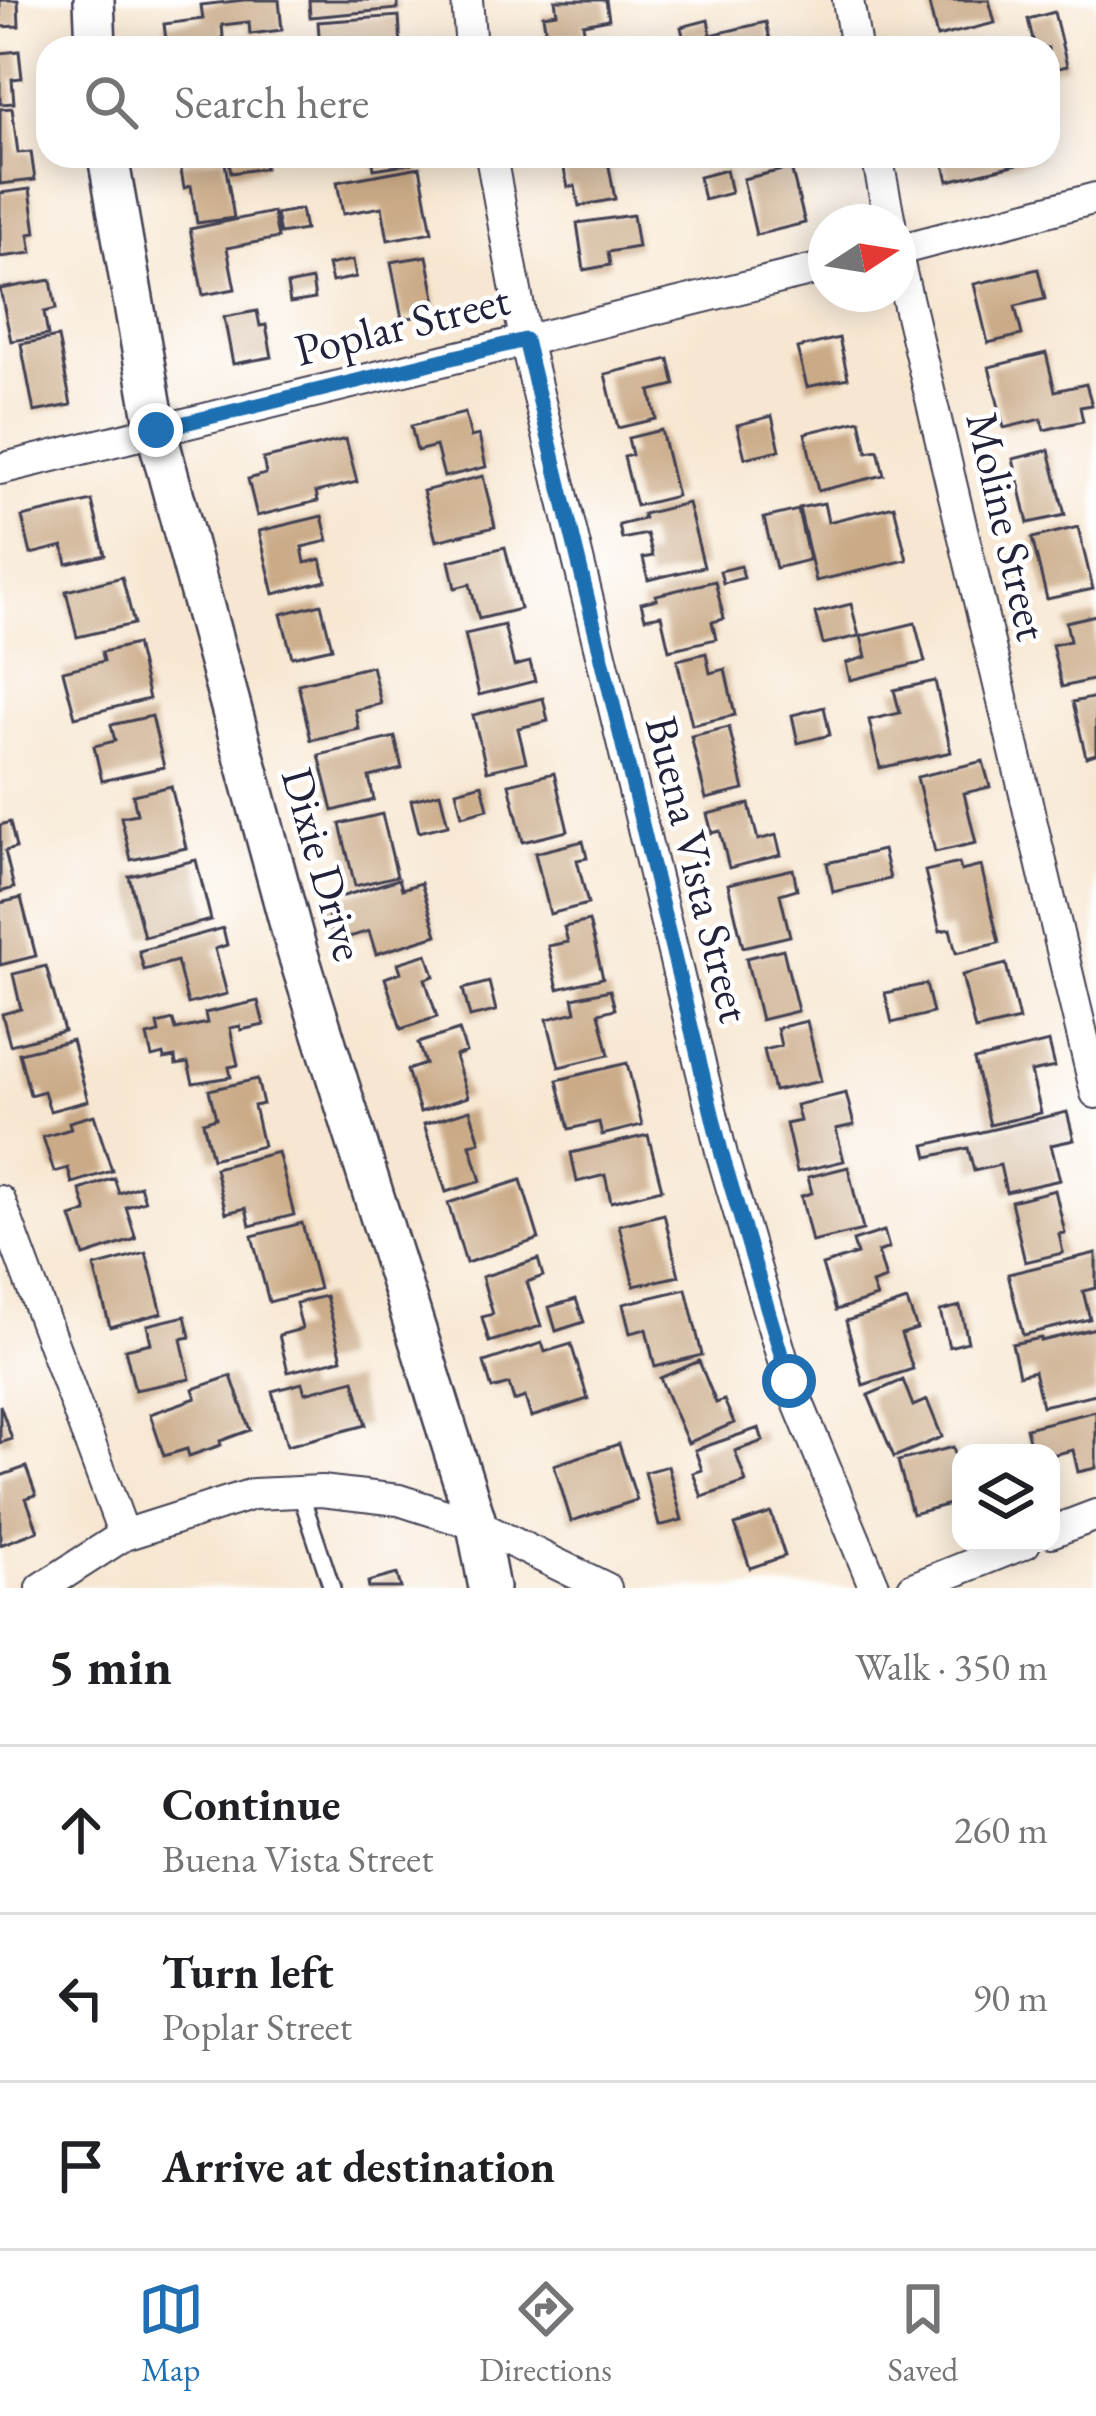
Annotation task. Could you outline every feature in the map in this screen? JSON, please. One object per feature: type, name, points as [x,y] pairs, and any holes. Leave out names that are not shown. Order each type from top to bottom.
[{"type":"street","points":[[94,0],[96,36]]},
{"type":"street","points":[[467,0],[470,36]]},
{"type":"street","points":[[848,0],[854,36]]},
{"type":"street","name":"Dixie Drive","points":[[110,168],[156,430],[297,951],[477,1525],[489,1588]]},
{"type":"street","name":"Buena Vista Street","points":[[492,168],[525,340],[722,1155],[789,1381],[875,1588]]},
{"type":"street","points":[[879,168],[886,204]]},
{"type":"street","points":[[916,245],[1096,198]]},
{"type":"street","name":"Poplar Street","points":[[0,469],[808,271]]},
{"type":"street","name":"Moline Street","points":[[910,312],[1096,1093]]},
{"type":"street","points":[[0,1201],[124,1535]]},
{"type":"street","points":[[42,1588],[124,1535],[253,1494],[321,1491],[399,1500],[477,1525],[606,1588]]},
{"type":"street","points":[[1060,1529],[1096,1516]]},
{"type":"street","points":[[913,1588],[1003,1552]]},
{"type":"lane","points":[[300,1492],[332,1588]]},
{"type":"building","points":[[0,0],[18,0],[19,26],[0,27]]},
{"type":"building","points":[[279,0],[282,30],[250,34],[249,22],[222,25],[223,36],[166,36],[164,24],[203,19],[201,5]]},
{"type":"building","points":[[309,0],[398,0],[398,9],[310,17]]},
{"type":"building","points":[[555,0],[606,0],[609,19],[583,24],[585,36],[546,36],[543,15],[557,13]]},
{"type":"building","points":[[928,0],[989,0],[995,23],[937,36]]},
{"type":"building","points":[[1054,12],[1060,36],[1032,36],[1028,19]]},
{"type":"building","points":[[399,16],[400,36],[319,36],[318,22]]},
{"type":"building","points":[[708,20],[711,35],[766,22],[769,36],[683,36],[681,27]]},
{"type":"building","points":[[1060,37],[1067,66],[1060,68]]},
{"type":"building","points":[[19,51],[22,78],[12,79],[14,103],[0,104],[0,53]]},
{"type":"building","points":[[12,108],[18,153],[31,152],[35,180],[0,184],[0,109]]},
{"type":"building","points":[[181,168],[226,168],[234,218],[197,223],[191,186],[184,188]]},
{"type":"building","points":[[420,168],[432,232],[388,240],[382,207],[343,214],[337,182]]},
{"type":"building","points":[[564,168],[609,168],[615,199],[579,206],[575,186],[568,187]]},
{"type":"building","points":[[791,168],[805,223],[756,235],[743,179]]},
{"type":"building","points":[[945,168],[1002,168],[948,181]]},
{"type":"building","points":[[726,170],[731,193],[704,200],[699,177]]},
{"type":"building","points":[[30,189],[36,233],[29,234],[32,253],[0,257],[0,193]]},
{"type":"building","points":[[301,209],[305,230],[280,234],[276,214]]},
{"type":"building","points":[[273,212],[278,238],[227,248],[235,289],[203,295],[190,229]]},
{"type":"building","points":[[633,215],[638,247],[608,252],[610,265],[584,270],[577,223]]},
{"type":"building","points":[[427,256],[438,313],[402,319],[391,262]]},
{"type":"building","points":[[353,260],[356,277],[332,282],[328,265]]},
{"type":"building","points":[[1038,269],[1045,299],[1015,306],[1022,335],[988,343],[974,284]]},
{"type":"building","points":[[51,280],[56,309],[44,312],[48,335],[11,341],[0,289]]},
{"type":"building","points":[[312,280],[315,299],[290,303],[287,285]]},
{"type":"building","points":[[257,311],[260,326],[266,325],[272,357],[233,364],[224,317]]},
{"type":"building","points":[[58,337],[71,405],[34,412],[21,344]]},
{"type":"building","points":[[839,338],[848,378],[807,387],[797,348]]},
{"type":"building","points":[[1046,353],[1055,391],[1086,384],[1092,405],[1080,407],[1083,421],[1044,430],[1041,419],[1004,428],[989,367]]},
{"type":"building","points":[[669,359],[675,385],[650,391],[656,419],[618,428],[605,374]]},
{"type":"building","points":[[465,413],[471,437],[479,435],[486,467],[444,477],[436,446],[417,451],[411,426]]},
{"type":"building","points":[[772,416],[780,450],[745,458],[737,425]]},
{"type":"building","points":[[860,420],[867,452],[878,450],[884,475],[818,491],[805,433]]},
{"type":"building","points":[[661,430],[677,496],[636,506],[624,457],[632,455],[628,438]]},
{"type":"building","points":[[346,439],[357,482],[316,492],[318,501],[257,516],[248,479],[266,474],[263,459]]},
{"type":"building","points":[[1049,450],[1065,515],[1028,523],[1013,459]]},
{"type":"building","points":[[483,476],[495,527],[436,541],[423,491]]},
{"type":"building","points":[[92,501],[105,555],[67,564],[63,546],[31,554],[22,517]]},
{"type":"building","points":[[688,503],[704,567],[648,580],[643,558],[653,556],[647,534],[622,539],[619,525]]},
{"type":"building","points":[[824,503],[828,522],[894,506],[907,560],[816,581],[799,508]]},
{"type":"building","points":[[798,510],[809,560],[776,568],[764,518]]},
{"type":"building","points":[[322,516],[328,541],[302,547],[305,563],[321,559],[326,581],[274,594],[259,531]]},
{"type":"building","points":[[1078,527],[1093,589],[1047,599],[1032,538]]},
{"type":"building","points":[[505,547],[520,609],[479,619],[470,584],[455,588],[449,561]]},
{"type":"building","points":[[741,566],[744,578],[723,583],[720,571]]},
{"type":"building","points":[[122,577],[134,624],[77,637],[66,591]]},
{"type":"building","points":[[715,581],[724,619],[712,622],[716,639],[669,650],[661,615],[645,618],[641,603]]},
{"type":"building","points":[[321,604],[332,648],[292,657],[281,614]]},
{"type":"building","points":[[851,604],[859,636],[823,644],[815,613]]},
{"type":"building","points":[[1096,615],[1096,679],[1062,687],[1052,645],[1070,641],[1066,622]]},
{"type":"building","points":[[915,623],[925,662],[850,680],[846,663],[866,657],[861,636]]},
{"type":"building","points":[[504,625],[514,666],[530,662],[535,681],[479,695],[465,634]]},
{"type":"building","points":[[136,644],[149,699],[75,717],[63,671],[104,661],[102,652]]},
{"type":"building","points":[[706,653],[710,673],[725,669],[735,715],[692,725],[677,660]]},
{"type":"building","points":[[372,666],[381,704],[355,710],[359,729],[311,740],[298,684]]},
{"type":"building","points":[[935,681],[951,752],[880,768],[869,720],[900,713],[894,690]]},
{"type":"building","points":[[1096,697],[1096,754],[1086,757],[1073,702]]},
{"type":"building","points":[[543,698],[548,721],[518,728],[526,762],[487,771],[473,715]]},
{"type":"building","points":[[824,707],[830,735],[798,743],[792,715]]},
{"type":"building","points":[[152,716],[164,767],[102,781],[94,746],[115,741],[111,725]]},
{"type":"building","points":[[729,727],[744,790],[706,799],[691,736]]},
{"type":"building","points":[[395,737],[402,769],[369,777],[374,800],[333,811],[319,755]]},
{"type":"building","points":[[983,761],[990,787],[964,793],[976,843],[935,852],[917,777]]},
{"type":"building","points":[[554,773],[568,831],[523,842],[509,784]]},
{"type":"building","points":[[482,784],[488,809],[462,816],[456,791]]},
{"type":"building","points":[[171,786],[186,848],[131,860],[121,817],[137,814],[133,795]]},
{"type":"building","points":[[440,793],[448,825],[419,832],[411,800]]},
{"type":"building","points":[[749,804],[758,840],[776,835],[781,855],[729,868],[720,831],[712,833],[707,814]]},
{"type":"building","points":[[382,814],[397,876],[355,886],[340,824]]},
{"type":"building","points":[[10,822],[16,848],[5,851],[14,888],[0,892],[0,825]]},
{"type":"building","points":[[583,841],[587,858],[577,860],[588,904],[550,914],[535,853]]},
{"type":"building","points":[[883,850],[890,879],[833,892],[827,863]]},
{"type":"building","points":[[196,860],[211,920],[144,937],[129,876]]},
{"type":"building","points":[[959,863],[961,871],[981,866],[999,943],[956,953],[950,929],[940,931],[925,871]]},
{"type":"building","points":[[793,869],[797,889],[780,894],[790,936],[743,947],[728,884]]},
{"type":"building","points":[[399,879],[402,889],[421,883],[437,935],[376,954],[369,931],[336,941],[324,902]]},
{"type":"building","points":[[21,898],[36,956],[0,965],[0,903]]},
{"type":"building","points":[[589,921],[603,978],[558,989],[548,946],[568,942],[564,927]]},
{"type":"building","points":[[223,928],[227,945],[215,949],[227,994],[188,1004],[177,961],[144,970],[139,951]]},
{"type":"building","points":[[783,949],[798,1011],[761,1020],[746,958]]},
{"type":"building","points":[[427,954],[434,976],[425,979],[437,1017],[401,1029],[385,978],[401,972],[398,963]]},
{"type":"building","points":[[1006,964],[1019,1020],[975,1030],[962,975]]},
{"type":"building","points":[[46,966],[64,1031],[10,1045],[2,1014],[21,1009],[13,974]]},
{"type":"building","points":[[489,982],[496,1011],[470,1017],[463,989]]},
{"type":"building","points":[[926,984],[933,1013],[892,1023],[885,993]]},
{"type":"building","points":[[610,990],[615,1009],[599,1013],[609,1055],[559,1067],[547,1019],[576,1012],[573,998]]},
{"type":"building","points":[[258,1001],[264,1025],[230,1028],[238,1065],[229,1067],[231,1077],[193,1083],[188,1063],[176,1065],[175,1057],[164,1059],[163,1054],[152,1057],[147,1036],[159,1033],[157,1024],[173,1020],[176,1030],[207,1023],[205,1013]]},
{"type":"building","points":[[807,1021],[821,1081],[774,1091],[764,1050],[781,1046],[777,1028]]},
{"type":"building","points":[[459,1030],[466,1052],[455,1056],[468,1097],[420,1112],[407,1070],[425,1064],[418,1043]]},
{"type":"building","points":[[72,1040],[88,1101],[50,1111],[44,1091],[30,1095],[19,1053]]},
{"type":"building","points":[[1049,1042],[1055,1067],[1031,1072],[1041,1113],[990,1125],[974,1060]]},
{"type":"building","points":[[627,1063],[642,1125],[602,1135],[599,1122],[569,1129],[557,1080]]},
{"type":"building","points":[[257,1079],[263,1104],[254,1106],[263,1146],[212,1159],[203,1122],[216,1118],[209,1090]]},
{"type":"building","points":[[846,1093],[854,1125],[836,1129],[844,1161],[797,1172],[786,1124],[800,1121],[796,1105]]},
{"type":"building","points":[[470,1110],[480,1142],[470,1145],[481,1181],[446,1192],[424,1124]]},
{"type":"building","points":[[1067,1112],[1074,1140],[1051,1145],[1060,1180],[1006,1192],[1000,1165],[974,1171],[968,1148],[928,1157],[925,1145]]},
{"type":"building","points":[[94,1115],[112,1171],[72,1183],[68,1168],[54,1172],[43,1137],[71,1129],[69,1122]]},
{"type":"building","points":[[648,1135],[662,1189],[611,1202],[605,1175],[577,1182],[571,1153]]},
{"type":"building","points":[[278,1152],[294,1215],[250,1226],[246,1208],[226,1213],[215,1168]]},
{"type":"building","points":[[848,1167],[863,1230],[812,1242],[801,1196],[812,1193],[808,1177]]},
{"type":"building","points":[[114,1178],[119,1193],[140,1186],[145,1201],[126,1207],[136,1239],[84,1256],[71,1217],[87,1212],[80,1190]]},
{"type":"building","points":[[521,1180],[539,1239],[466,1263],[448,1203]]},
{"type":"building","points":[[1055,1190],[1065,1233],[1059,1234],[1063,1253],[1025,1262],[1011,1201]]},
{"type":"building","points":[[664,1214],[679,1276],[634,1286],[619,1225]]},
{"type":"building","points":[[302,1223],[319,1289],[269,1302],[252,1236]]},
{"type":"building","points":[[884,1231],[889,1248],[878,1252],[886,1279],[872,1284],[877,1297],[836,1310],[822,1265],[857,1254],[853,1241]]},
{"type":"building","points":[[146,1253],[162,1313],[110,1327],[94,1267]]},
{"type":"building","points":[[1096,1253],[1096,1288],[1083,1291],[1090,1319],[1023,1335],[1008,1274]]},
{"type":"building","points":[[538,1259],[543,1276],[527,1282],[541,1326],[489,1342],[482,1317],[493,1314],[482,1277]]},
{"type":"building","points":[[686,1289],[702,1355],[655,1367],[646,1329],[630,1333],[623,1304]]},
{"type":"building","points":[[326,1296],[342,1359],[288,1372],[279,1335],[302,1329],[296,1303]]},
{"type":"building","points":[[576,1299],[584,1322],[556,1331],[549,1307]]},
{"type":"building","points":[[907,1301],[917,1329],[901,1334],[913,1369],[863,1385],[846,1321]]},
{"type":"building","points":[[960,1306],[968,1342],[949,1347],[940,1311]]},
{"type":"building","points":[[185,1316],[190,1337],[181,1339],[190,1379],[135,1390],[125,1349],[151,1343],[147,1325]]},
{"type":"building","points":[[1096,1328],[1096,1394],[1042,1406],[1034,1371],[1019,1375],[1012,1344]]},
{"type":"building","points":[[542,1343],[545,1352],[571,1344],[588,1399],[531,1417],[525,1397],[514,1401],[509,1384],[492,1389],[484,1362]]},
{"type":"building","points":[[699,1361],[716,1403],[724,1400],[734,1423],[688,1443],[660,1378]]},
{"type":"building","points":[[231,1376],[250,1430],[189,1456],[187,1449],[164,1456],[150,1414],[196,1398],[193,1389]]},
{"type":"building","points":[[354,1380],[366,1425],[287,1446],[272,1391],[302,1383],[305,1393]]},
{"type":"building","points":[[903,1380],[913,1406],[927,1400],[942,1437],[894,1457],[868,1395]]},
{"type":"building","points":[[0,1405],[12,1439],[0,1443]]},
{"type":"building","points":[[1096,1411],[1096,1468],[1078,1472],[1073,1450],[1060,1453],[1060,1444],[1030,1444],[1026,1428]]},
{"type":"building","points":[[759,1428],[763,1441],[735,1451],[746,1482],[702,1497],[693,1473],[702,1470],[695,1450]]},
{"type":"building","points":[[619,1444],[637,1500],[571,1521],[554,1465]]},
{"type":"building","points":[[952,1447],[952,1503],[912,1514],[898,1461]]},
{"type":"building","points":[[668,1466],[682,1520],[659,1526],[645,1472]]},
{"type":"building","points":[[26,1467],[36,1495],[26,1498],[38,1531],[0,1545],[0,1476]]},
{"type":"building","points":[[771,1513],[785,1556],[750,1568],[735,1525]]},
{"type":"building","points":[[397,1574],[401,1588],[369,1588],[368,1582]]},
{"type":"route","points":[[156,430],[525,340],[722,1155],[789,1381]]}]
